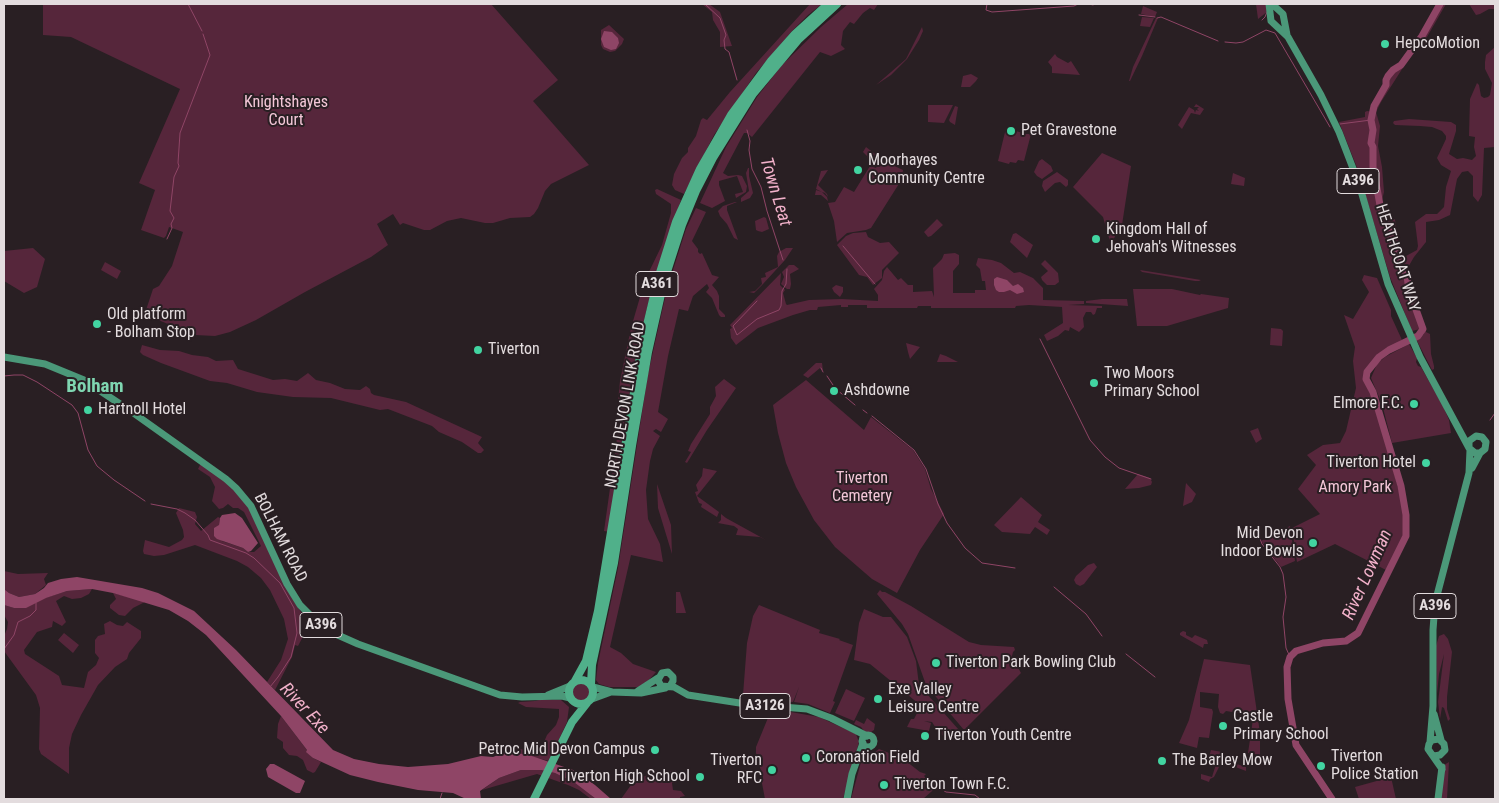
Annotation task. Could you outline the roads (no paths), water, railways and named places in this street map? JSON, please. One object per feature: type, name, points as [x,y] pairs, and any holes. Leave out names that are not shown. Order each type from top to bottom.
[{"type":"highway","name":"NORTH DEVON LINK ROAD","points":[[573,684],[581,671],[588,653],[598,611],[641,350],[658,279],[676,222],[703,162],[731,114],[771,61],[795,34],[828,4]]},
{"type":"highway","name":"NORTH DEVON LINK ROAD","points":[[592,686],[592,664],[612,571],[648,352],[664,281],[682,225],[696,191],[713,158],[753,94],[794,46],[838,4]]},
{"type":"highway","points":[[534,799],[570,726],[594,693],[592,686],[585,680],[573,684],[569,692],[572,700],[570,726]]},
{"type":"highway","points":[[572,700],[579,704],[589,701]]},
{"type":"main road","points":[[1271,4],[1275,13]]},
{"type":"main road","points":[[1275,13],[1283,14],[1283,20],[1279,24],[1271,21],[1275,13]]},
{"type":"main road","name":"HEATHCOAT WAY","points":[[1283,20],[1288,37],[1321,96],[1343,143],[1359,184],[1388,284],[1408,332],[1470,448]]},
{"type":"main road","name":"HEATHCOAT WAY","points":[[1275,24],[1288,37]]},
{"type":"main road","name":"BOLHAM ROAD","points":[[4,357],[37,362],[84,380],[226,479],[251,506],[287,584],[300,605],[327,630],[358,644],[490,692],[515,697],[545,696],[572,700]]},
{"type":"main road","points":[[1461,430],[1485,440],[1486,446],[1480,452],[1475,453],[1470,448]]},
{"type":"main road","name":"A396","points":[[1442,769],[1434,756],[1428,751],[1433,706],[1435,603],[1469,473],[1469,441],[1473,436]]},
{"type":"main road","name":"A396","points":[[1469,473],[1480,452]]},
{"type":"main road","points":[[592,686],[612,692],[635,692],[656,691],[673,683],[673,677],[666,672],[660,674],[658,678],[635,692]]},
{"type":"main road","name":"A3126","points":[[673,677],[685,690],[697,696]]},
{"type":"main road","points":[[658,678],[660,684],[668,687]]},
{"type":"main road","name":"BOLHAM ROAD","points":[[545,696],[573,684]]},
{"type":"main road","name":"A3126","points":[[668,687],[688,695],[738,703],[807,710],[855,729],[865,742],[856,763],[847,799]]},
{"type":"main road","points":[[589,701],[612,692]]},
{"type":"main road","name":"A396","points":[[1433,706],[1441,740],[1445,747],[1442,754],[1438,799]]},
{"type":"main road","points":[[1430,742],[1434,739],[1441,740]]},
{"type":"main road","points":[[1434,756],[1442,754]]},
{"type":"waterway","points":[[188,4],[202,31]]},
{"type":"waterway","name":"Town Leat","points":[[705,4],[720,18],[726,35],[724,40],[725,49],[729,52],[737,80]]},
{"type":"waterway","points":[[987,4],[986,10],[992,12],[1074,6],[1078,4]]},
{"type":"waterway","points":[[1089,4],[1093,5]]},
{"type":"waterway","name":"River Lowman","points":[[1332,799],[1296,745],[1288,699],[1287,667],[1290,657],[1296,651],[1323,643],[1346,641],[1358,633],[1406,536],[1406,515],[1401,486],[1373,392],[1366,379],[1367,372],[1379,357],[1418,336],[1423,329],[1409,290],[1407,276],[1402,268],[1380,205],[1373,167],[1373,147],[1371,143],[1373,130],[1371,120],[1374,106],[1386,85],[1388,76],[1401,65],[1422,36],[1440,4]]},
{"type":"waterway","points":[[1262,20],[1267,12]]},
{"type":"waterway","points":[[1139,15],[1155,17]]},
{"type":"waterway","points":[[1157,18],[1161,17],[1218,41]]},
{"type":"waterway","points":[[1225,42],[1243,42],[1266,30],[1275,33],[1330,127]]},
{"type":"waterway","points":[[167,239],[174,218],[170,211],[174,177],[179,166],[180,133],[210,55],[203,34]]},
{"type":"waterway","points":[[1340,124],[1371,120]]},
{"type":"waterway","name":"Town Leat","points":[[747,130],[750,141],[749,150],[752,169],[761,187],[783,260]]},
{"type":"waterway","points":[[843,246],[875,284]]},
{"type":"waterway","points":[[757,301],[733,326],[737,335],[757,319],[779,310],[782,291],[786,284],[787,269]]},
{"type":"waterway","points":[[1040,339],[1090,440],[1105,457],[1119,468],[1151,479]]},
{"type":"waterway","points":[[821,368],[823,372]]},
{"type":"waterway","points":[[4,376],[23,375],[72,405],[78,413],[88,450],[97,466],[145,501]]},
{"type":"waterway","points":[[827,376],[835,388]]},
{"type":"waterway","points":[[836,389],[855,405]]},
{"type":"waterway","points":[[863,410],[867,413]]},
{"type":"waterway","points":[[1490,420],[1495,413]]},
{"type":"waterway","points":[[872,416],[914,450],[926,469],[938,504],[947,523],[965,548],[982,563],[1015,568]]},
{"type":"waterway","name":"River Exe","points":[[151,504],[177,509],[185,513],[195,520],[210,540],[246,553],[254,558],[280,583],[294,608],[297,633],[291,657],[270,687]]},
{"type":"waterway","points":[[1257,531],[1262,544],[1280,567],[1283,574],[1286,597],[1283,617],[1286,648],[1290,657]]},
{"type":"waterway","points":[[1054,587],[1086,614],[1102,636]]},
{"type":"waterway","points":[[4,649],[14,635],[18,622],[30,616],[36,610],[36,603]]},
{"type":"waterway","points":[[1126,654],[1155,677]]},
{"type":"waterway","points":[[941,789],[946,792],[975,795],[980,799]]},
{"type":"waterway","points":[[440,799],[442,793]]},
{"type":"place","name":"HepcoMotion","points":[[1385,44]]},
{"type":"place","name":"Pet Gravestone","points":[[1011,131]]},
{"type":"place","name":"Moorhayes Community Centre","points":[[858,170]]},
{"type":"place","name":"Kingdom Hall of Jehovah's Witnesses","points":[[1096,239]]},
{"type":"place","name":"Old platform - Bolham Stop","points":[[97,324]]},
{"type":"place","name":"Tiverton","points":[[478,350]]},
{"type":"place","name":"Two Moors Primary School","points":[[1094,383]]},
{"type":"place","name":"Ashdowne","points":[[834,391]]},
{"type":"place","name":"Elmore F.C.","points":[[1414,404]]},
{"type":"place","name":"Hartnoll Hotel","points":[[88,410]]},
{"type":"place","name":"Tiverton Hotel","points":[[1426,463]]},
{"type":"place","name":"Mid Devon Indoor Bowls","points":[[1313,543]]},
{"type":"place","name":"Tiverton Park Bowling Club","points":[[936,663]]},
{"type":"place","name":"Exe Valley Leisure Centre","points":[[878,699]]},
{"type":"place","name":"Castle Primary School","points":[[1223,726]]},
{"type":"place","name":"Tiverton Youth Centre","points":[[925,736]]},
{"type":"place","name":"Petroc Mid Devon Campus","points":[[655,750]]},
{"type":"place","name":"Coronation Field","points":[[806,758]]},
{"type":"place","name":"The Barley Mow","points":[[1162,761]]},
{"type":"place","name":"Tiverton Police Station","points":[[1321,766]]},
{"type":"place","name":"Tiverton RFC","points":[[772,770]]},
{"type":"place","name":"Tiverton High School","points":[[700,777]]},
{"type":"place","name":"Tiverton Town F.C.","points":[[884,785]]},
{"type":"district","name":"Bolham","points":[[95,387]]},
{"type":"park label","name":"Knightshayes Court","points":[[286,112]]},
{"type":"park label","name":"Tiverton Cemetery","points":[[862,488]]},
{"type":"park label","name":"Amory Park","points":[[1355,488]]}]
